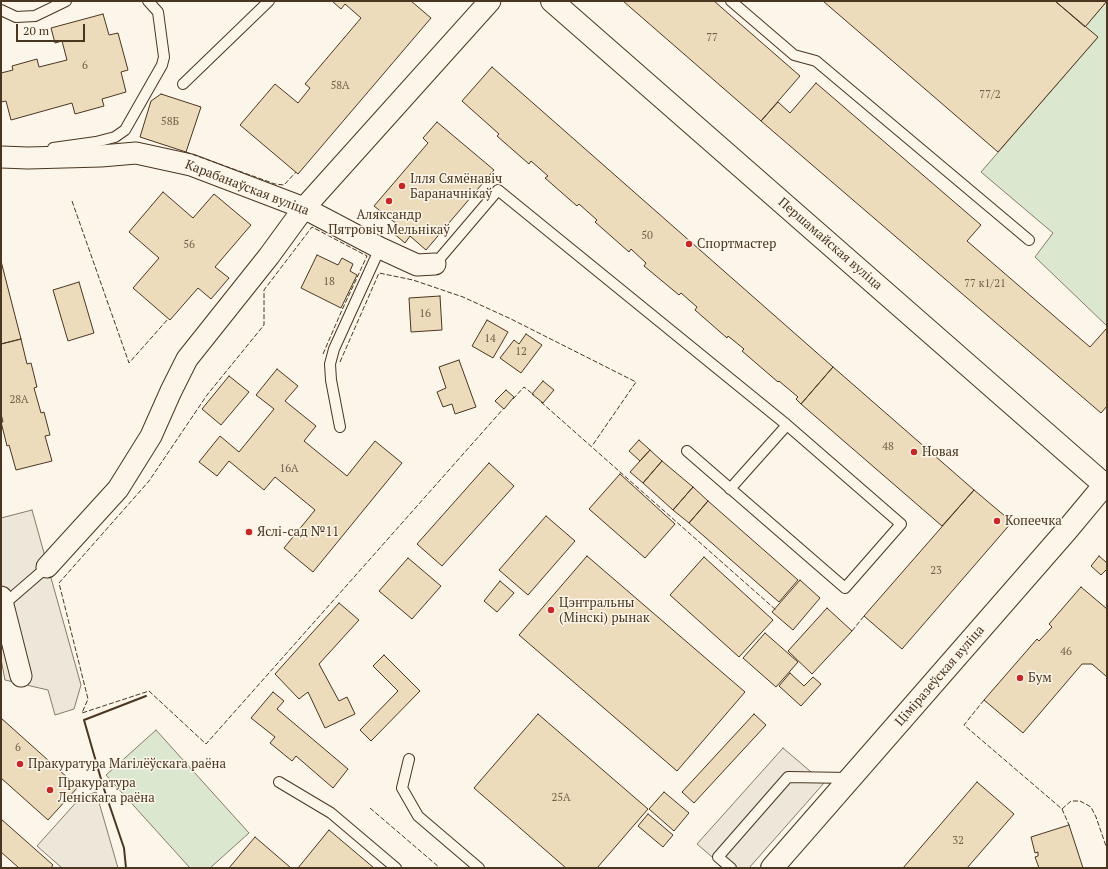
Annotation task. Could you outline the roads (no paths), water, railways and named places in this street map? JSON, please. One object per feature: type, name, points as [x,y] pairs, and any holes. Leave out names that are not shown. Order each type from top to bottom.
[{"type":"main road","name":"Першамайская вуліца","points":[[552,1],[1106,485]]},
{"type":"main road","name":"Ціміразеўская вуліца","points":[[772,868],[1106,485]]},
{"type":"street","points":[[48,567],[118,489],[151,436],[187,359],[269,256],[304,208],[490,1]]},
{"type":"street","name":"Карабанаўская вуліца","points":[[1,157],[28,158],[101,156],[136,153],[191,165],[304,208],[380,248],[417,265],[435,264]]},
{"type":"street","points":[[2,602],[21,676]]},
{"type":"lane","points":[[1,10],[16,17],[35,16],[66,1]]},
{"type":"lane","points":[[28,158],[46,149],[96,142],[116,137],[125,130],[162,65],[164,57],[158,12],[148,1]]},
{"type":"lane","points":[[183,84],[269,1]]},
{"type":"lane","points":[[731,1],[794,55],[816,61],[1029,240]]},
{"type":"lane","points":[[435,264],[498,190],[787,425],[901,524],[845,588],[687,451]]},
{"type":"lane","points":[[340,427],[331,380],[330,364],[334,349],[380,248]]},
{"type":"lane","points":[[730,489],[787,425]]},
{"type":"lane","points":[[2,602],[48,567]]},
{"type":"lane","points":[[409,759],[402,788],[418,816],[479,868]]},
{"type":"lane","points":[[731,868],[718,856],[788,777],[850,778]]},
{"type":"lane","points":[[279,782],[332,813],[396,868]]},
{"type":"place","name":"Ілля Сямёнавіч Бараначнікаў","points":[[402,186]]},
{"type":"place","name":"Аляксандр Пятровіч Мельнікаў","points":[[389,201]]},
{"type":"place","name":"Спортмастер","points":[[689,244]]},
{"type":"place","name":"Новая","points":[[914,452]]},
{"type":"place","name":"Копеечка","points":[[997,521]]},
{"type":"place","name":"Яслі-сад №11","points":[[249,532]]},
{"type":"place","name":"Цэнтральны (Мінскі) рынак","points":[[551,610]]},
{"type":"place","name":"Бум","points":[[1020,678]]},
{"type":"place","name":"Пракуратура Магілёўскага раёна","points":[[20,764]]},
{"type":"place","name":"Пракуратура Леніскага раёна","points":[[50,790]]}]
